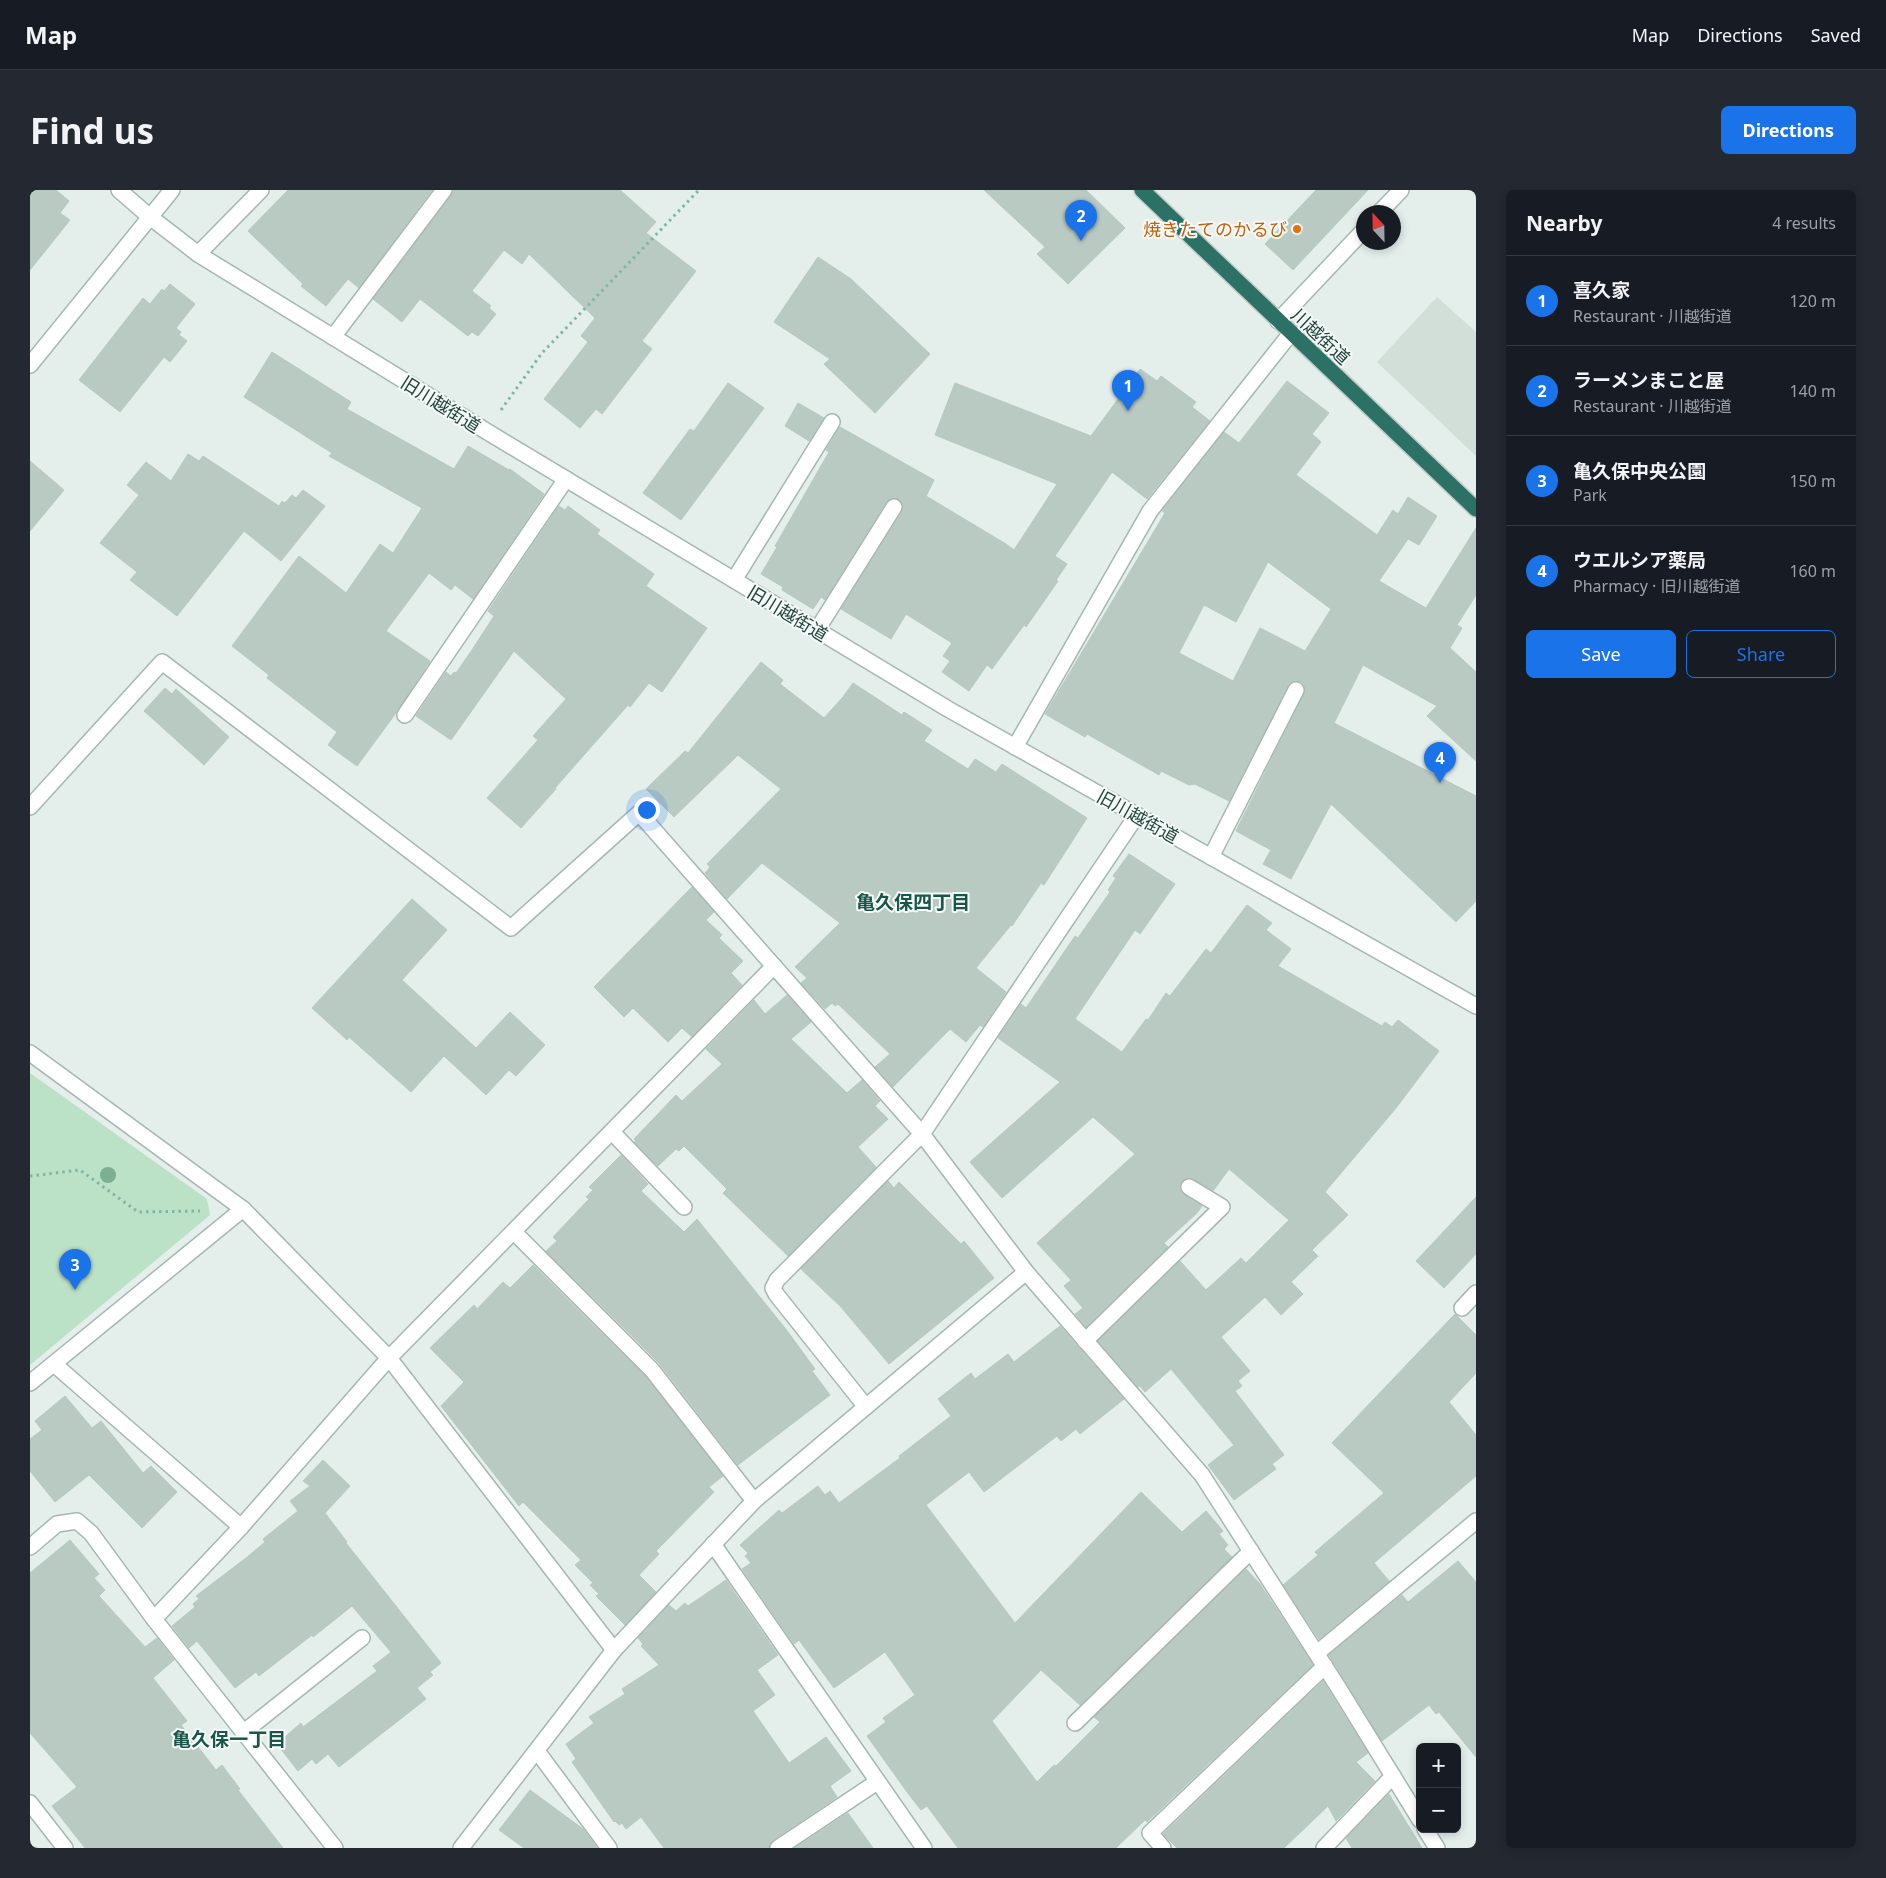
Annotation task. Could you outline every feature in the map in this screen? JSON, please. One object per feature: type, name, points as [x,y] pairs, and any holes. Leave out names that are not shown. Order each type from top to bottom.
[{"type":"highway","name":"川越街道","points":[[1142,190],[1476,509]]},
{"type":"street","name":"旧川越街道","points":[[119,190],[198,254],[486,431],[1015,747],[1476,1006]]},
{"type":"street","points":[[30,364],[172,190]]},
{"type":"street","points":[[198,254],[261,190]]},
{"type":"street","points":[[333,337],[444,190]]},
{"type":"street","points":[[1387,205],[1401,190]]},
{"type":"street","points":[[1278,321],[1356,238]]},
{"type":"street","points":[[1015,747],[1150,511],[1291,333]]},
{"type":"street","points":[[734,580],[832,422]]},
{"type":"street","points":[[405,716],[566,479]]},
{"type":"street","points":[[817,630],[894,507]]},
{"type":"street","points":[[30,807],[162,662],[511,928],[639,813],[922,1134],[1026,1272],[1202,1475],[1321,1660],[1416,1813]]},
{"type":"street","points":[[1212,857],[1296,690]]},
{"type":"street","points":[[866,1408],[773,1288],[777,1280],[922,1134],[1137,815]]},
{"type":"street","points":[[154,1619],[241,1526],[390,1358],[774,966]]},
{"type":"street","points":[[30,1053],[242,1210],[390,1358],[614,1650]]},
{"type":"street","points":[[612,1132],[684,1207]]},
{"type":"street","points":[[1086,1341],[1222,1207],[1189,1187]]},
{"type":"street","points":[[30,1384],[242,1210]]},
{"type":"street","points":[[514,1232],[652,1370],[754,1500]]},
{"type":"street","points":[[461,1848],[614,1650],[754,1500],[1026,1272]]},
{"type":"street","points":[[1462,1308],[1476,1293]]},
{"type":"street","points":[[54,1364],[241,1526]]},
{"type":"street","points":[[30,1547],[57,1524],[77,1521],[91,1533],[154,1619],[335,1848]]},
{"type":"street","points":[[1163,1848],[1150,1833],[1321,1660],[1476,1521]]},
{"type":"street","points":[[713,1544],[924,1848]]},
{"type":"street","points":[[1075,1723],[1251,1552]]},
{"type":"street","points":[[244,1732],[362,1638]]},
{"type":"street","points":[[537,1751],[609,1848]]},
{"type":"street","points":[[1324,1848],[1393,1776]]},
{"type":"street","points":[[778,1848],[877,1782]]},
{"type":"street","points":[[30,1803],[64,1848]]},
{"type":"street","points":[[1428,1833],[1437,1848]]},
{"type":"path","points":[[486,431],[542,353],[698,190]]},
{"type":"path","points":[[30,1176],[80,1170],[138,1212],[242,1210]]},
{"type":"shaded area","points":[[1437,297],[1476,332],[1476,456],[1377,362]]},
{"type":"green space","points":[[30,1073],[207,1199],[210,1215],[30,1365]]},
{"type":"building","points":[[30,190],[56,190],[69,201],[60,213],[70,220],[30,270]]},
{"type":"building","points":[[288,190],[432,190],[359,288],[348,279],[326,306],[301,286],[303,284],[248,231]]},
{"type":"building","points":[[453,190],[620,190],[656,222],[646,233],[696,271],[642,341],[652,349],[602,414],[596,409],[580,428],[544,399],[588,342],[581,336],[595,318],[529,254],[522,264],[504,250],[472,291],[491,306],[489,308],[496,314],[478,336],[472,332],[468,336],[420,299],[402,322],[373,299],[451,196]]},
{"type":"building","points":[[984,190],[1086,190],[1125,228],[1068,284],[1037,254],[1045,247]]},
{"type":"building","points":[[1316,190],[1368,190],[1293,270],[1265,244]]},
{"type":"building","points":[[818,257],[851,279],[930,354],[875,413],[824,364],[830,359],[774,322]]},
{"type":"building","points":[[170,284],[195,304],[176,328],[181,332],[179,335],[187,341],[170,362],[164,357],[120,412],[79,380],[143,298],[150,304],[162,289],[164,291]]},
{"type":"building","points":[[272,352],[351,402],[347,409],[454,469],[468,446],[510,469],[544,494],[473,599],[455,585],[451,590],[429,573],[386,631],[430,661],[396,713],[357,766],[328,745],[337,732],[267,678],[269,675],[232,646],[299,556],[346,593],[380,544],[393,553],[422,508],[329,456],[332,453],[244,397]]},
{"type":"building","points":[[1140,369],[1157,381],[1161,376],[1196,402],[1192,407],[1210,421],[1147,499],[1112,472],[1055,556],[1067,564],[1056,580],[1058,581],[1026,627],[1024,625],[992,669],[987,665],[969,691],[942,672],[950,661],[943,656],[952,643],[906,614],[891,639],[841,609],[902,512],[902,503],[899,499],[890,499],[886,502],[825,600],[821,597],[813,609],[782,590],[783,587],[761,574],[829,452],[826,450],[840,427],[934,480],[926,496],[1014,550],[1057,484],[935,435],[955,383],[1091,436]]},
{"type":"building","points":[[1287,381],[1329,413],[1312,434],[1321,442],[1296,475],[1377,535],[1393,510],[1398,514],[1408,497],[1437,516],[1419,545],[1408,539],[1379,581],[1426,608],[1476,528],[1476,595],[1457,625],[1462,628],[1450,648],[1476,672],[1476,761],[1427,716],[1437,706],[1363,665],[1334,723],[1476,796],[1476,901],[1456,922],[1331,804],[1291,879],[1263,864],[1271,850],[1236,831],[1304,694],[1304,685],[1300,681],[1291,682],[1288,686],[1229,801],[1195,784],[1189,785],[1161,771],[1159,775],[1087,734],[1085,737],[1045,714],[1165,513],[1162,511],[1224,432],[1239,443]],"holes":[[[1268,562],[1331,609],[1305,651],[1260,628],[1233,681],[1179,653],[1204,605],[1236,622]]]},
{"type":"building","points":[[728,383],[764,408],[681,520],[643,493],[690,429],[694,431]]},
{"type":"building","points":[[798,403],[824,418],[809,441],[785,426]]},
{"type":"building","points":[[188,454],[199,461],[203,456],[279,506],[282,501],[285,503],[292,495],[296,498],[303,490],[325,506],[281,561],[244,531],[177,616],[130,580],[137,572],[100,543],[139,495],[127,485],[146,462],[171,481]]},
{"type":"building","points":[[30,461],[64,490],[30,531]]},
{"type":"building","points":[[559,506],[565,510],[568,506],[600,530],[597,534],[654,574],[646,586],[707,628],[662,692],[649,683],[630,707],[628,705],[521,828],[487,798],[538,740],[533,736],[566,699],[514,651],[451,740],[416,716],[446,672],[451,676],[454,672],[456,673],[472,650],[494,616],[488,611]]},
{"type":"building","points":[[761,662],[783,680],[780,684],[824,718],[853,683],[902,715],[904,712],[932,730],[924,741],[968,769],[975,759],[996,772],[1002,764],[1087,818],[1044,885],[1041,883],[1012,926],[976,968],[1006,992],[983,1027],[980,1025],[966,1042],[950,1029],[893,1087],[875,1067],[890,1054],[838,1004],[835,1006],[832,1003],[825,1009],[801,983],[807,978],[795,967],[840,923],[762,863],[727,899],[705,873],[710,867],[707,864],[781,789],[738,755],[674,817],[646,789],[685,751],[688,753]]},
{"type":"building","points":[[165,688],[172,694],[176,689],[229,737],[204,765],[144,711]]},
{"type":"building","points":[[1129,854],[1175,884],[1140,934],[1135,930],[1075,1019],[1122,1052],[1146,1019],[1148,1020],[1166,993],[1170,996],[1206,949],[1211,953],[1247,905],[1272,923],[1266,930],[1291,949],[1278,966],[1382,1026],[1385,1022],[1392,1027],[1398,1020],[1439,1051],[1396,1108],[1325,1192],[1348,1215],[1312,1250],[1318,1256],[1291,1282],[1303,1294],[1281,1315],[1265,1297],[1221,1337],[1250,1371],[1238,1381],[1242,1386],[1235,1391],[1284,1455],[1272,1464],[1276,1469],[1234,1500],[1208,1465],[1234,1445],[1171,1369],[1145,1392],[1140,1386],[1138,1387],[1098,1341],[1180,1261],[1206,1290],[1241,1258],[1246,1263],[1289,1220],[1229,1169],[1213,1191],[1193,1179],[1185,1179],[1180,1186],[1181,1192],[1202,1206],[1197,1213],[1164,1243],[1168,1247],[1086,1327],[1075,1314],[1083,1308],[1064,1286],[1071,1280],[1037,1243],[1135,1154],[1093,1117],[1002,1198],[970,1162],[1060,1082],[998,1038],[1021,1004],[1026,1008],[1075,936],[1078,938],[1110,892],[1108,890],[1116,878],[1113,876]]},
{"type":"building","points":[[692,887],[714,912],[706,920],[722,935],[719,938],[743,961],[731,973],[742,985],[692,1037],[682,1028],[668,1042],[633,1008],[624,1017],[594,987]]},
{"type":"building","points":[[412,899],[447,930],[402,980],[476,1048],[510,1012],[545,1045],[516,1076],[509,1070],[486,1095],[444,1056],[411,1092],[349,1037],[347,1040],[312,1008]]},
{"type":"building","points":[[787,995],[811,1022],[791,1039],[847,1093],[862,1080],[880,1101],[875,1106],[888,1119],[858,1147],[876,1167],[788,1256],[723,1193],[727,1189],[684,1146],[679,1151],[676,1149],[658,1166],[634,1142],[636,1141],[634,1139],[676,1095],[682,1101],[722,1064],[706,1049],[754,1000],[765,1014]]},
{"type":"building","points":[[621,1155],[648,1184],[641,1191],[684,1232],[697,1219],[785,1328],[815,1369],[812,1371],[830,1395],[738,1465],[659,1363],[546,1251],[557,1241],[553,1237],[589,1199],[586,1197],[593,1190],[589,1187]]},
{"type":"building","points":[[888,1181],[894,1188],[899,1182],[961,1244],[964,1241],[994,1278],[889,1364],[841,1307],[801,1269]]},
{"type":"building","points":[[1476,1197],[1476,1254],[1444,1288],[1416,1261]]},
{"type":"building","points":[[533,1265],[645,1376],[723,1476],[709,1487],[714,1492],[656,1551],[659,1554],[639,1575],[656,1592],[625,1625],[596,1596],[599,1594],[590,1585],[593,1583],[575,1565],[581,1560],[523,1502],[519,1506],[441,1406],[464,1382],[430,1348],[474,1305],[477,1309],[503,1282],[510,1288]]},
{"type":"building","points":[[1455,1314],[1476,1335],[1476,1373],[1449,1402],[1476,1435],[1476,1476],[1374,1563],[1389,1581],[1319,1639],[1283,1585],[1318,1555],[1315,1552],[1384,1493],[1332,1443]]},
{"type":"building","points":[[1060,1326],[1124,1399],[1080,1434],[1076,1429],[1061,1441],[1057,1436],[984,1492],[969,1472],[926,1505],[1015,1623],[1141,1492],[1182,1532],[1206,1511],[1223,1531],[1219,1534],[1228,1545],[1224,1549],[1232,1557],[1080,1705],[1041,1670],[992,1721],[1037,1782],[1054,1765],[1056,1766],[1100,1722],[1094,1717],[1246,1569],[1260,1584],[1313,1665],[1147,1822],[1145,1820],[1116,1848],[958,1848],[927,1806],[921,1810],[867,1736],[886,1722],[883,1718],[915,1695],[885,1652],[834,1688],[799,1640],[794,1644],[742,1569],[751,1563],[745,1556],[748,1553],[740,1545],[779,1510],[782,1513],[818,1486],[825,1495],[830,1491],[839,1503],[900,1458],[899,1456],[951,1416],[938,1399],[971,1373],[975,1379],[1008,1354],[1014,1362]]},
{"type":"building","points":[[65,1396],[92,1428],[101,1421],[143,1473],[151,1466],[177,1492],[142,1528],[89,1475],[55,1502],[30,1471],[30,1439],[42,1430],[35,1421]]},
{"type":"building","points":[[323,1460],[350,1486],[325,1513],[346,1543],[441,1663],[430,1672],[433,1675],[417,1688],[426,1699],[339,1767],[328,1754],[316,1764],[312,1759],[298,1771],[277,1744],[301,1723],[303,1727],[377,1671],[373,1666],[391,1652],[352,1606],[259,1676],[256,1672],[235,1688],[197,1641],[189,1648],[172,1626],[195,1607],[193,1604],[199,1599],[196,1596],[246,1558],[265,1542],[263,1539],[298,1511],[290,1501],[310,1486],[303,1481]]},
{"type":"building","points":[[70,1540],[99,1574],[94,1578],[105,1590],[99,1596],[145,1647],[157,1638],[174,1660],[153,1678],[187,1721],[181,1725],[216,1770],[222,1765],[240,1789],[238,1790],[283,1848],[85,1848],[52,1806],[77,1787],[30,1733],[30,1573]]},
{"type":"building","points":[[1458,1561],[1476,1582],[1476,1757],[1439,1712],[1436,1714],[1429,1705],[1382,1741],[1329,1655],[1402,1595],[1408,1602]]},
{"type":"building","points":[[726,1580],[778,1655],[757,1670],[775,1695],[753,1711],[789,1763],[826,1737],[851,1771],[830,1786],[837,1797],[773,1840],[769,1848],[664,1848],[641,1817],[626,1829],[622,1823],[619,1825],[614,1822],[572,1762],[576,1759],[566,1744],[594,1723],[589,1717],[625,1694],[622,1689],[659,1665],[641,1646],[643,1644],[638,1638],[669,1605],[676,1611],[685,1603],[688,1606]]},
{"type":"building","points":[[1323,1681],[1368,1753],[1356,1762],[1375,1781],[1336,1821],[1328,1806],[1284,1848],[1177,1848],[1163,1834]]},
{"type":"building","points":[[530,1790],[583,1829],[597,1848],[524,1848],[499,1830]]},
{"type":"building","points":[[1389,1794],[1422,1848],[1352,1848],[1346,1838]]},
{"type":"building","points":[[848,1813],[873,1848],[795,1848]]},
{"type":"place","name":"焼きたてのかるび","points":[[1297,229]]},
{"type":"place","name":"ラーメンまこと屋","points":[[1081,241]]},
{"type":"place","name":"喜久家","points":[[1128,411]]},
{"type":"place","name":"ウエルシア薬局","points":[[1440,783]]},
{"type":"place","name":"亀久保中央公園","points":[[75,1290]]},
{"type":"district","name":"亀久保四丁目","points":[[913,902]]},
{"type":"district","name":"亀久保一丁目","points":[[229,1739]]}]
